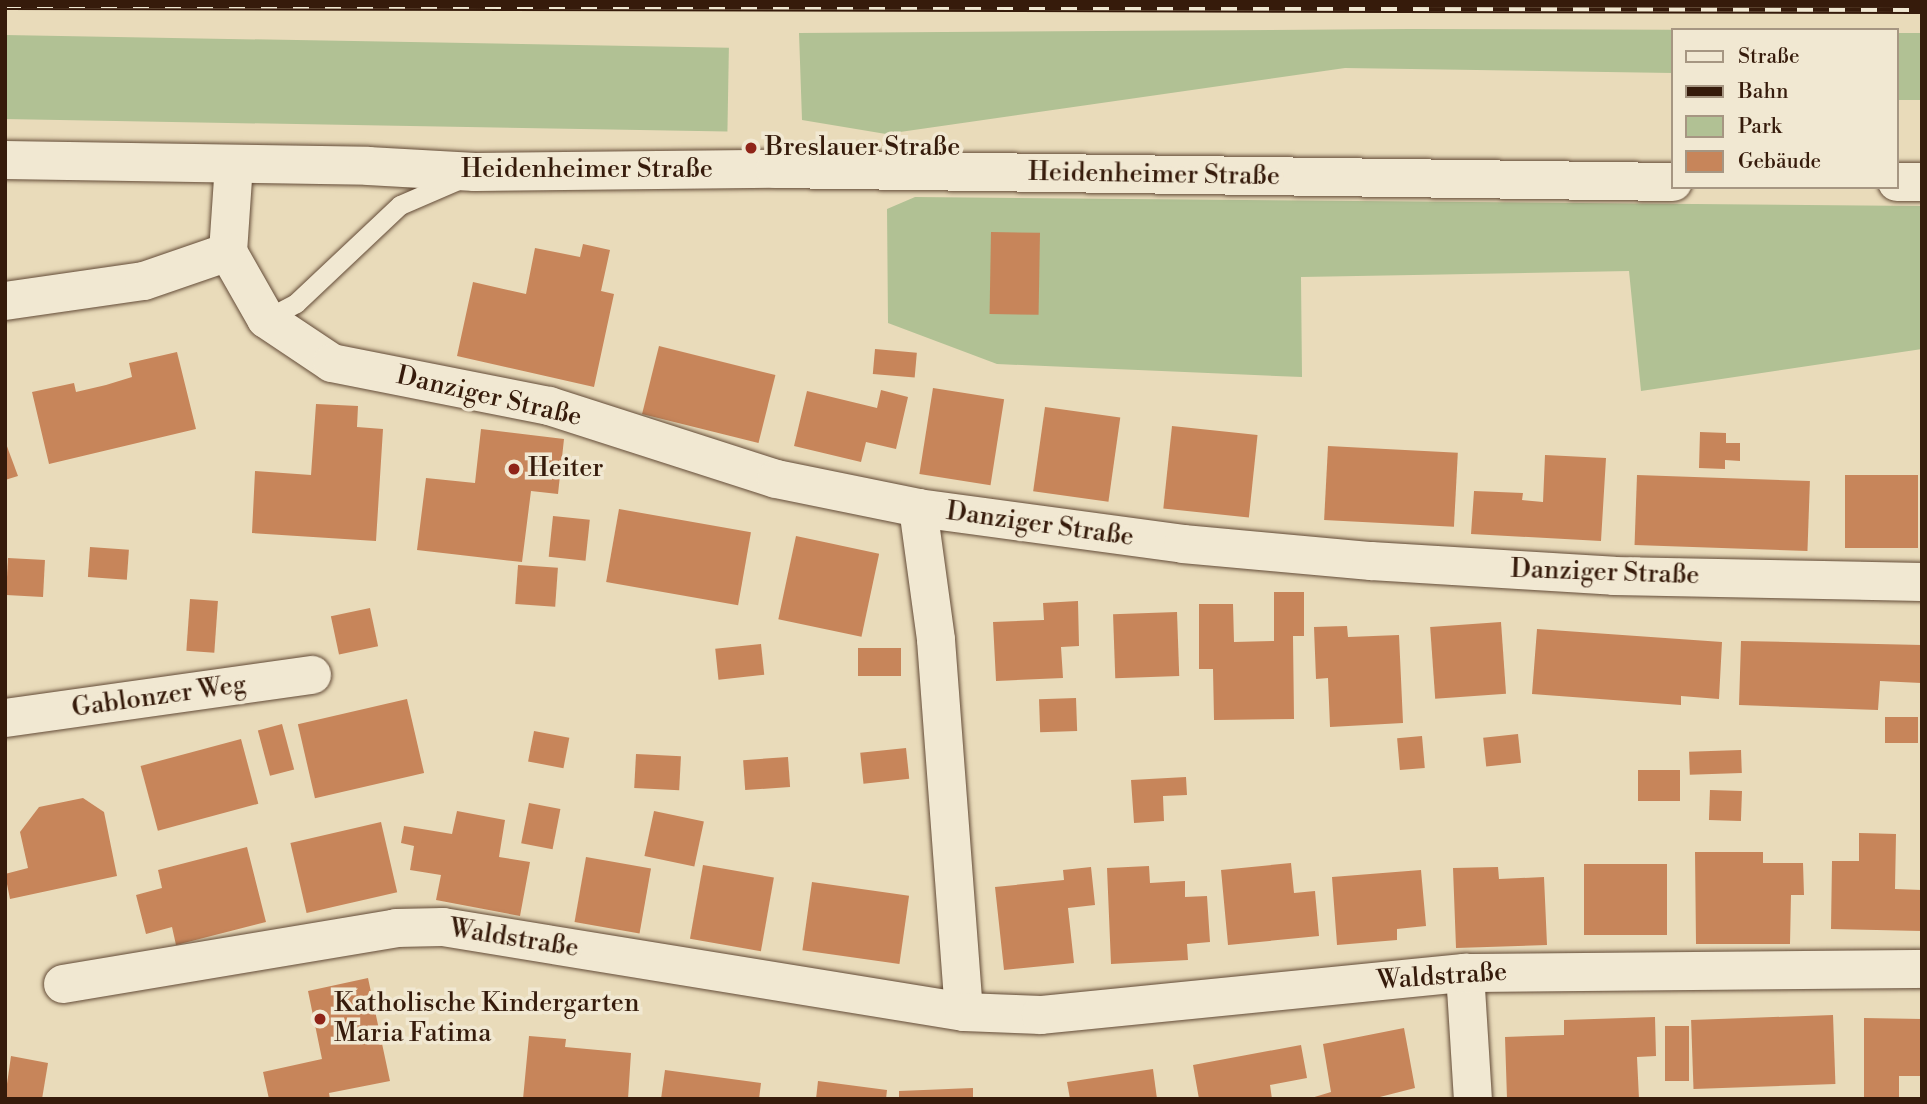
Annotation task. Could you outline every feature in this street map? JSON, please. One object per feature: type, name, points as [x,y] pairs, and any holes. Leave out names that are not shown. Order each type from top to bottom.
[{"type":"street","name":"Heidenheimer Straße","points":[[5,160],[475,172],[775,169],[1672,182]]},
{"type":"street","points":[[5,301],[144,281],[228,252],[234,164]]},
{"type":"street","points":[[1899,182],[1922,182]]},
{"type":"street","name":"Danziger Straße","points":[[228,252],[266,319],[332,363],[549,406],[776,479],[918,508],[1183,544],[1371,561],[1614,576],[1922,582]]},
{"type":"street","points":[[918,508],[936,640],[964,1012]]},
{"type":"street","name":"Gablonzer Weg","points":[[5,718],[312,675]]},
{"type":"street","name":"Waldstraße","points":[[63,984],[396,928],[443,927],[964,1012],[1041,1015],[1465,973],[1922,969]]},
{"type":"street","points":[[1465,973],[1474,1099]]},
{"type":"lane","points":[[266,319],[296,303],[400,205],[475,172]]},
{"type":"green space","points":[[1672,30],[1672,73],[1345,68],[886,134],[802,120],[799,33]]},
{"type":"green space","points":[[1899,33],[1922,33],[1922,100],[1899,100]]},
{"type":"green space","points":[[5,35],[729,48],[727,132],[5,119]]},
{"type":"green space","points":[[915,197],[1922,206],[1922,349],[1641,391],[1629,271],[1301,277],[1302,377],[997,364],[888,323],[887,209]]},
{"type":"building","points":[[991,232],[1040,233],[1039,315],[990,314]]},
{"type":"building","points":[[583,244],[610,250],[601,291],[614,294],[594,387],[457,356],[473,282],[526,294],[535,248],[580,257]]},
{"type":"building","points":[[659,346],[775,375],[759,443],[642,414]]},
{"type":"building","points":[[875,349],[917,353],[915,378],[873,374]]},
{"type":"building","points":[[177,352],[196,429],[49,464],[32,392],[74,383],[76,392],[106,385],[132,377],[129,363]]},
{"type":"building","points":[[933,388],[1004,399],[991,485],[919,474]]},
{"type":"building","points":[[881,390],[908,397],[896,449],[866,442],[861,462],[794,446],[807,391],[877,408]]},
{"type":"building","points":[[316,404],[358,406],[357,427],[383,429],[376,541],[252,533],[255,471],[311,475]]},
{"type":"building","points":[[1045,407],[1120,418],[1108,502],[1033,491]]},
{"type":"building","points":[[1172,426],[1258,435],[1249,518],[1163,509]]},
{"type":"building","points":[[481,429],[564,439],[558,494],[531,491],[522,562],[417,550],[426,478],[475,483]]},
{"type":"building","points":[[1700,432],[1726,433],[1726,443],[1740,443],[1740,461],[1725,460],[1725,469],[1699,468]]},
{"type":"building","points":[[5,441],[18,476],[5,480]]},
{"type":"building","points":[[1328,446],[1458,453],[1454,527],[1324,520]]},
{"type":"building","points":[[1545,455],[1606,458],[1601,541],[1471,534],[1474,491],[1523,493],[1522,500],[1543,502]]},
{"type":"building","points":[[1637,475],[1810,481],[1807,551],[1635,545]]},
{"type":"building","points":[[1845,475],[1918,475],[1918,548],[1845,548]]},
{"type":"building","points":[[619,509],[751,532],[738,605],[606,582]]},
{"type":"building","points":[[553,516],[590,520],[586,561],[549,557]]},
{"type":"building","points":[[796,536],[879,554],[861,637],[778,619]]},
{"type":"building","points":[[90,547],[129,550],[127,580],[88,577]]},
{"type":"building","points":[[8,558],[45,560],[43,597],[6,595]]},
{"type":"building","points":[[518,565],[558,568],[555,607],[515,604]]},
{"type":"building","points":[[1274,592],[1304,592],[1304,636],[1293,636],[1294,719],[1214,720],[1213,669],[1199,669],[1199,604],[1233,604],[1234,642],[1274,641]]},
{"type":"building","points":[[190,599],[218,601],[214,653],[186,651]]},
{"type":"building","points":[[1078,601],[1079,646],[1061,647],[1063,678],[996,681],[993,622],[1044,620],[1043,603]]},
{"type":"building","points":[[370,608],[378,646],[339,654],[331,616]]},
{"type":"building","points":[[1177,612],[1179,676],[1115,678],[1113,614]]},
{"type":"building","points":[[1501,622],[1506,694],[1435,699],[1430,627]]},
{"type":"building","points":[[1347,626],[1348,637],[1399,635],[1403,723],[1330,727],[1328,678],[1316,679],[1314,627]]},
{"type":"building","points":[[1537,629],[1722,642],[1719,699],[1681,696],[1681,705],[1532,694]]},
{"type":"building","points":[[1741,641],[1922,645],[1921,683],[1880,681],[1878,710],[1739,705]]},
{"type":"building","points":[[761,644],[764,675],[718,680],[715,649]]},
{"type":"building","points":[[858,648],[901,648],[901,676],[858,676]]},
{"type":"building","points":[[1076,698],[1077,731],[1040,732],[1039,699]]},
{"type":"building","points":[[407,699],[424,773],[315,798],[298,724]]},
{"type":"building","points":[[1885,717],[1918,717],[1918,743],[1885,743]]},
{"type":"building","points":[[282,724],[294,769],[270,776],[258,730]]},
{"type":"building","points":[[534,731],[569,738],[563,768],[528,761]]},
{"type":"building","points":[[1518,734],[1521,763],[1486,766],[1483,738]]},
{"type":"building","points":[[1422,736],[1425,768],[1400,770],[1397,738]]},
{"type":"building","points":[[241,739],[258,804],[158,831],[141,766]]},
{"type":"building","points":[[906,748],[909,779],[863,784],[860,753]]},
{"type":"building","points":[[1741,750],[1742,773],[1690,775],[1689,752]]},
{"type":"building","points":[[636,754],[681,756],[679,790],[634,788]]},
{"type":"building","points":[[788,757],[790,787],[745,790],[743,760]]},
{"type":"building","points":[[1638,770],[1680,770],[1680,801],[1638,801]]},
{"type":"building","points":[[1186,777],[1187,795],[1163,796],[1164,821],[1134,823],[1131,780]]},
{"type":"building","points":[[1710,790],[1742,791],[1741,821],[1709,820]]},
{"type":"building","points":[[83,798],[104,812],[117,876],[10,899],[5,874],[28,868],[20,832],[39,807]]},
{"type":"building","points":[[529,803],[560,809],[553,849],[521,843]]},
{"type":"building","points":[[457,811],[505,820],[499,857],[530,862],[520,916],[436,900],[441,875],[410,870],[414,846],[401,843],[404,826],[452,834]]},
{"type":"building","points":[[654,811],[704,822],[694,867],[644,856]]},
{"type":"building","points":[[381,822],[397,892],[307,913],[290,843]]},
{"type":"building","points":[[1859,833],[1896,834],[1895,889],[1922,890],[1922,931],[1831,929],[1832,861],[1859,861]]},
{"type":"building","points":[[247,847],[266,922],[176,945],[172,927],[146,934],[136,895],[162,888],[158,870]]},
{"type":"building","points":[[1695,852],[1763,852],[1763,863],[1803,863],[1804,895],[1791,895],[1790,944],[1696,944]]},
{"type":"building","points":[[586,857],[651,868],[640,933],[575,922]]},
{"type":"building","points":[[1291,863],[1294,893],[1315,891],[1319,936],[1228,945],[1221,870]]},
{"type":"building","points":[[1584,864],[1667,864],[1667,935],[1584,935]]},
{"type":"building","points":[[703,865],[774,878],[761,951],[690,939]]},
{"type":"building","points":[[1149,866],[1150,883],[1185,881],[1185,897],[1207,896],[1210,942],[1187,944],[1188,960],[1111,964],[1107,868]]},
{"type":"building","points":[[1091,867],[1095,905],[1068,908],[1074,963],[1004,970],[995,887],[1064,880],[1063,870]]},
{"type":"building","points":[[1498,867],[1499,879],[1544,877],[1547,945],[1456,948],[1453,868]]},
{"type":"building","points":[[1421,870],[1426,926],[1397,929],[1397,940],[1337,945],[1332,877]]},
{"type":"building","points":[[812,882],[909,896],[899,964],[802,950]]},
{"type":"building","points":[[368,978],[390,1081],[329,1093],[330,1099],[269,1099],[263,1072],[322,1059],[308,991]]},
{"type":"building","points":[[1833,1015],[1835,1084],[1693,1089],[1691,1020]]},
{"type":"building","points":[[1655,1017],[1656,1056],[1637,1057],[1639,1099],[1507,1099],[1505,1037],[1564,1035],[1564,1020]]},
{"type":"building","points":[[1864,1018],[1922,1019],[1922,1076],[1899,1076],[1899,1099],[1864,1099]]},
{"type":"building","points":[[1665,1026],[1689,1026],[1689,1081],[1665,1081]]},
{"type":"building","points":[[1404,1028],[1415,1088],[1372,1099],[1308,1099],[1331,1092],[1323,1044]]},
{"type":"building","points":[[529,1036],[566,1039],[565,1047],[631,1053],[628,1099],[523,1099]]},
{"type":"building","points":[[1301,1045],[1307,1078],[1270,1085],[1272,1099],[1199,1099],[1193,1065]]},
{"type":"building","points":[[11,1056],[48,1063],[42,1099],[5,1098]]},
{"type":"building","points":[[1153,1069],[1157,1099],[1070,1099],[1067,1082]]},
{"type":"building","points":[[665,1070],[761,1083],[759,1099],[661,1099]]},
{"type":"building","points":[[818,1081],[887,1090],[886,1099],[816,1099]]},
{"type":"building","points":[[973,1088],[973,1099],[899,1099],[899,1091]]},
{"type":"railway","points":[[5,6],[1922,10]]},
{"type":"place","name":"Breslauer Straße","points":[[751,148]]},
{"type":"place","name":"Heiter","points":[[514,469]]},
{"type":"place","name":"Katholische Kindergarten Maria Fatima","points":[[320,1019]]}]
